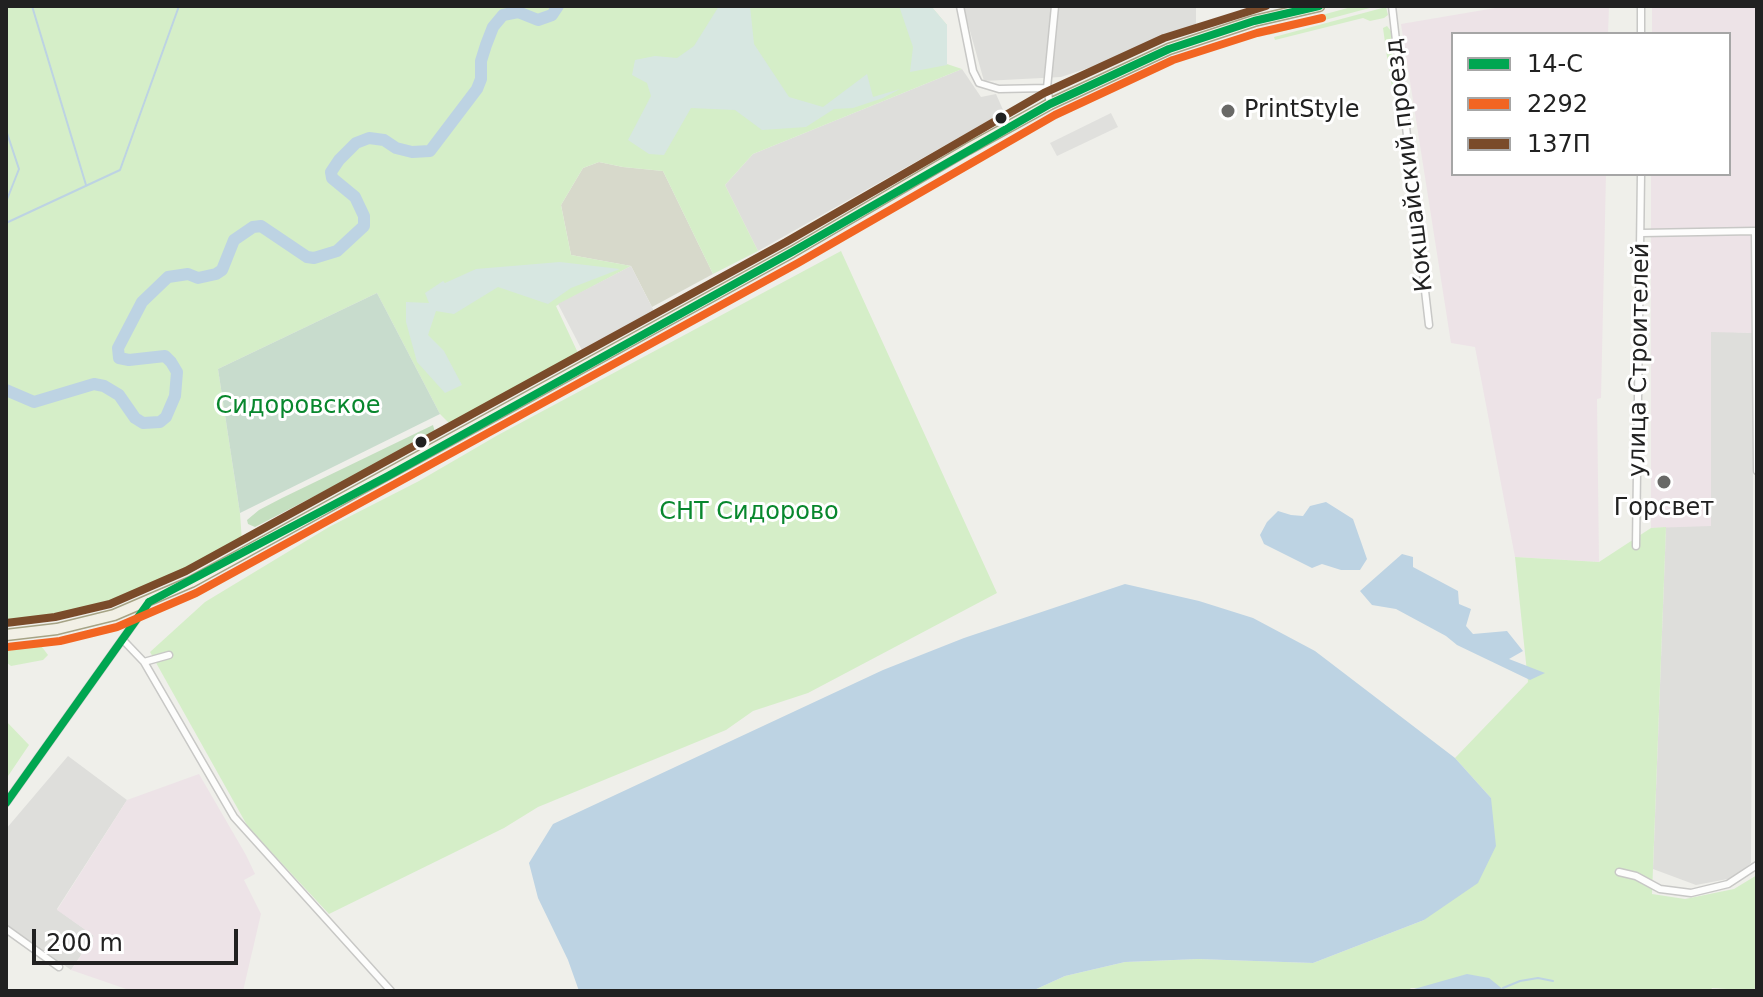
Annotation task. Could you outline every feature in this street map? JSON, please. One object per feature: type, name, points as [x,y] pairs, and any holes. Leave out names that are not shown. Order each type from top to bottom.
[{"type":"main road","points":[[6,635],[70,627],[149,602],[388,476],[792,252],[1050,104],[1169,49],[1254,21],[1319,6]]},
{"type":"street","points":[[960,6],[970,59],[979,83],[999,89],[1047,88]]},
{"type":"street","points":[[1050,104],[1047,88],[1055,6]]},
{"type":"street","name":"Кокшайский проезд","points":[[1392,6],[1429,325]]},
{"type":"street","points":[[1641,6],[1641,32]]},
{"type":"street","name":"улица Строителей","points":[[1636,546],[1641,176]]},
{"type":"street","points":[[1642,233],[1755,231],[1757,471]]},
{"type":"street","points":[[6,803],[149,602]]},
{"type":"street","points":[[123,640],[144,662],[234,817],[391,991]]},
{"type":"street","points":[[144,662],[169,655]]},
{"type":"street","points":[[1619,872],[1636,876],[1660,889],[1691,893],[1728,884],[1757,865]]},
{"type":"street","points":[[6,929],[59,967]]},
{"type":"shaded area","points":[[719,6],[750,6],[754,44],[789,97],[823,107],[867,74],[873,97],[900,89],[853,108],[834,109],[806,127],[762,130],[735,110],[691,108],[664,155],[649,154],[628,140],[651,96],[647,83],[632,75],[635,60],[655,56],[677,58],[694,46]]},
{"type":"shaded area","points":[[899,6],[931,6],[947,25],[947,65],[910,72],[913,47]]},
{"type":"shaded area","points":[[963,6],[1196,6],[1196,25],[1140,51],[1061,77],[984,81]]},
{"type":"shaded area","points":[[1507,6],[1609,6],[1608,32],[1451,32],[1451,176],[1606,176],[1601,398],[1597,399],[1599,562],[1515,557],[1475,347],[1451,343],[1401,24]]},
{"type":"shaded area","points":[[1652,6],[1757,6],[1757,302],[1754,333],[1711,332],[1711,526],[1651,528],[1651,176],[1731,176],[1731,32],[1652,32]]},
{"type":"shaded area","points":[[962,69],[981,97],[996,94],[1004,112],[758,251],[725,185],[753,154]]},
{"type":"shaded area","points":[[1111,113],[1118,127],[1057,156],[1050,143]]},
{"type":"shaded area","points":[[599,162],[663,171],[713,274],[652,307],[631,266],[571,255],[561,205],[583,168]]},
{"type":"shaded area","points":[[560,262],[620,269],[571,288],[548,304],[498,287],[454,314],[436,311],[428,335],[444,351],[462,385],[445,393],[417,362],[406,322],[406,302],[429,303],[425,293],[443,281],[445,283],[476,269]]},
{"type":"shaded area","points":[[631,266],[657,317],[584,354],[558,304]]},
{"type":"shaded area","points":[[1711,331],[1754,333],[1751,863],[1733,878],[1696,885],[1653,869],[1666,527],[1711,525]]},
{"type":"shaded area","points":[[68,756],[127,800],[57,909],[94,936],[71,970],[6,924],[6,829]]},
{"type":"shaded area","points":[[199,774],[255,874],[244,880],[261,914],[243,991],[132,991],[71,970],[94,936],[57,910],[127,800]]},
{"type":"green space","points":[[6,6],[931,6],[947,25],[947,64],[962,69],[753,154],[725,185],[758,251],[713,274],[663,171],[599,162],[583,168],[561,205],[571,255],[631,266],[556,306],[578,353],[452,426],[440,414],[377,293],[218,369],[242,542],[100,609],[48,620],[6,622]]},
{"type":"green space","points":[[1355,6],[1377,6],[1269,35],[1263,31]]},
{"type":"green space","points":[[1386,7],[1388,15],[1384,18],[1370,21],[1363,18],[1275,40],[1274,37]]},
{"type":"green space","points":[[1387,26],[1391,31],[1395,89],[1392,87],[1383,28]]},
{"type":"green space","name":"СНТ Сидорово","points":[[841,251],[997,593],[808,693],[753,711],[726,730],[538,807],[504,828],[329,914],[248,827],[150,652],[205,602],[329,527]]},
{"type":"green space","name":"Сидоровское","points":[[377,293],[440,414],[240,513],[218,369]]},
{"type":"green space","points":[[433,425],[435,432],[411,446],[407,454],[399,459],[375,467],[364,476],[361,472],[255,527],[248,524],[247,520],[259,510]]},
{"type":"green space","points":[[1666,527],[1652,894],[1685,899],[1734,889],[1757,875],[1757,991],[1712,988],[1710,991],[1505,991],[1503,988],[1411,988],[1407,991],[1032,991],[1065,976],[1125,962],[1198,959],[1313,963],[1424,920],[1491,798],[1455,758],[1528,682],[1515,557],[1599,562],[1651,528]]},
{"type":"green space","points":[[26,641],[42,647],[48,655],[43,660],[11,666],[6,662],[6,651]]},
{"type":"green space","points":[[6,721],[29,745],[6,779]]},
{"type":"water","points":[[1326,502],[1353,519],[1367,559],[1360,570],[1341,570],[1322,564],[1312,568],[1264,544],[1260,535],[1278,511],[1303,516],[1310,506]]},
{"type":"water","points":[[1402,554],[1413,557],[1413,567],[1458,591],[1459,604],[1471,609],[1466,626],[1473,634],[1507,631],[1523,651],[1509,659],[1545,673],[1530,680],[1457,645],[1396,609],[1372,605],[1360,591]]},
{"type":"water","points":[[1125,584],[1199,601],[1253,618],[1315,651],[1455,758],[1491,798],[1496,846],[1478,883],[1424,920],[1313,963],[1198,959],[1125,962],[1065,976],[1032,991],[579,991],[568,960],[538,898],[529,863],[553,824],[883,670],[964,638]]},
{"type":"water","points":[[1467,974],[1489,978],[1505,991],[1407,991]]},
{"type":"waterway","points":[[32,6],[86,185]]},
{"type":"waterway","points":[[6,223],[120,170],[179,6]]},
{"type":"waterway","points":[[6,390],[34,402],[94,384],[104,386],[119,395],[135,418],[143,423],[160,422],[166,417],[175,396],[177,372],[171,362],[165,356],[129,360],[119,358],[118,348],[142,302],[168,277],[188,274],[198,278],[222,270],[234,240],[253,227],[261,226],[307,257],[337,251],[364,226],[364,216],[355,197],[332,178],[331,172],[339,160],[356,143],[369,138],[384,140],[396,148],[412,152],[430,151],[477,89],[486,45],[493,27],[503,15],[518,12],[538,20],[552,15],[558,6]]},
{"type":"waterway","points":[[6,130],[19,169],[6,202]]},
{"type":"waterway","points":[[1503,988],[1538,978],[1553,981]]},
{"type":"transit line","name":"137П","points":[[6,623],[55,617],[110,604],[186,571],[786,242],[1044,93],[1164,38],[1266,6]]},
{"type":"transit line","name":"14-С","points":[[149,602],[388,476],[792,252],[1050,104],[1169,49],[1254,21],[1319,6]]},
{"type":"transit line","name":"2292","points":[[7,647],[60,641],[117,627],[196,593],[798,263],[1055,115],[1173,60],[1257,33],[1322,18]]},
{"type":"transit line","name":"14-С","points":[[6,803],[149,602]]},
{"type":"place","name":"PrintStyle","points":[[1228,111]]},
{"type":"place","name":"Горсвет","points":[[1664,482]]}]
